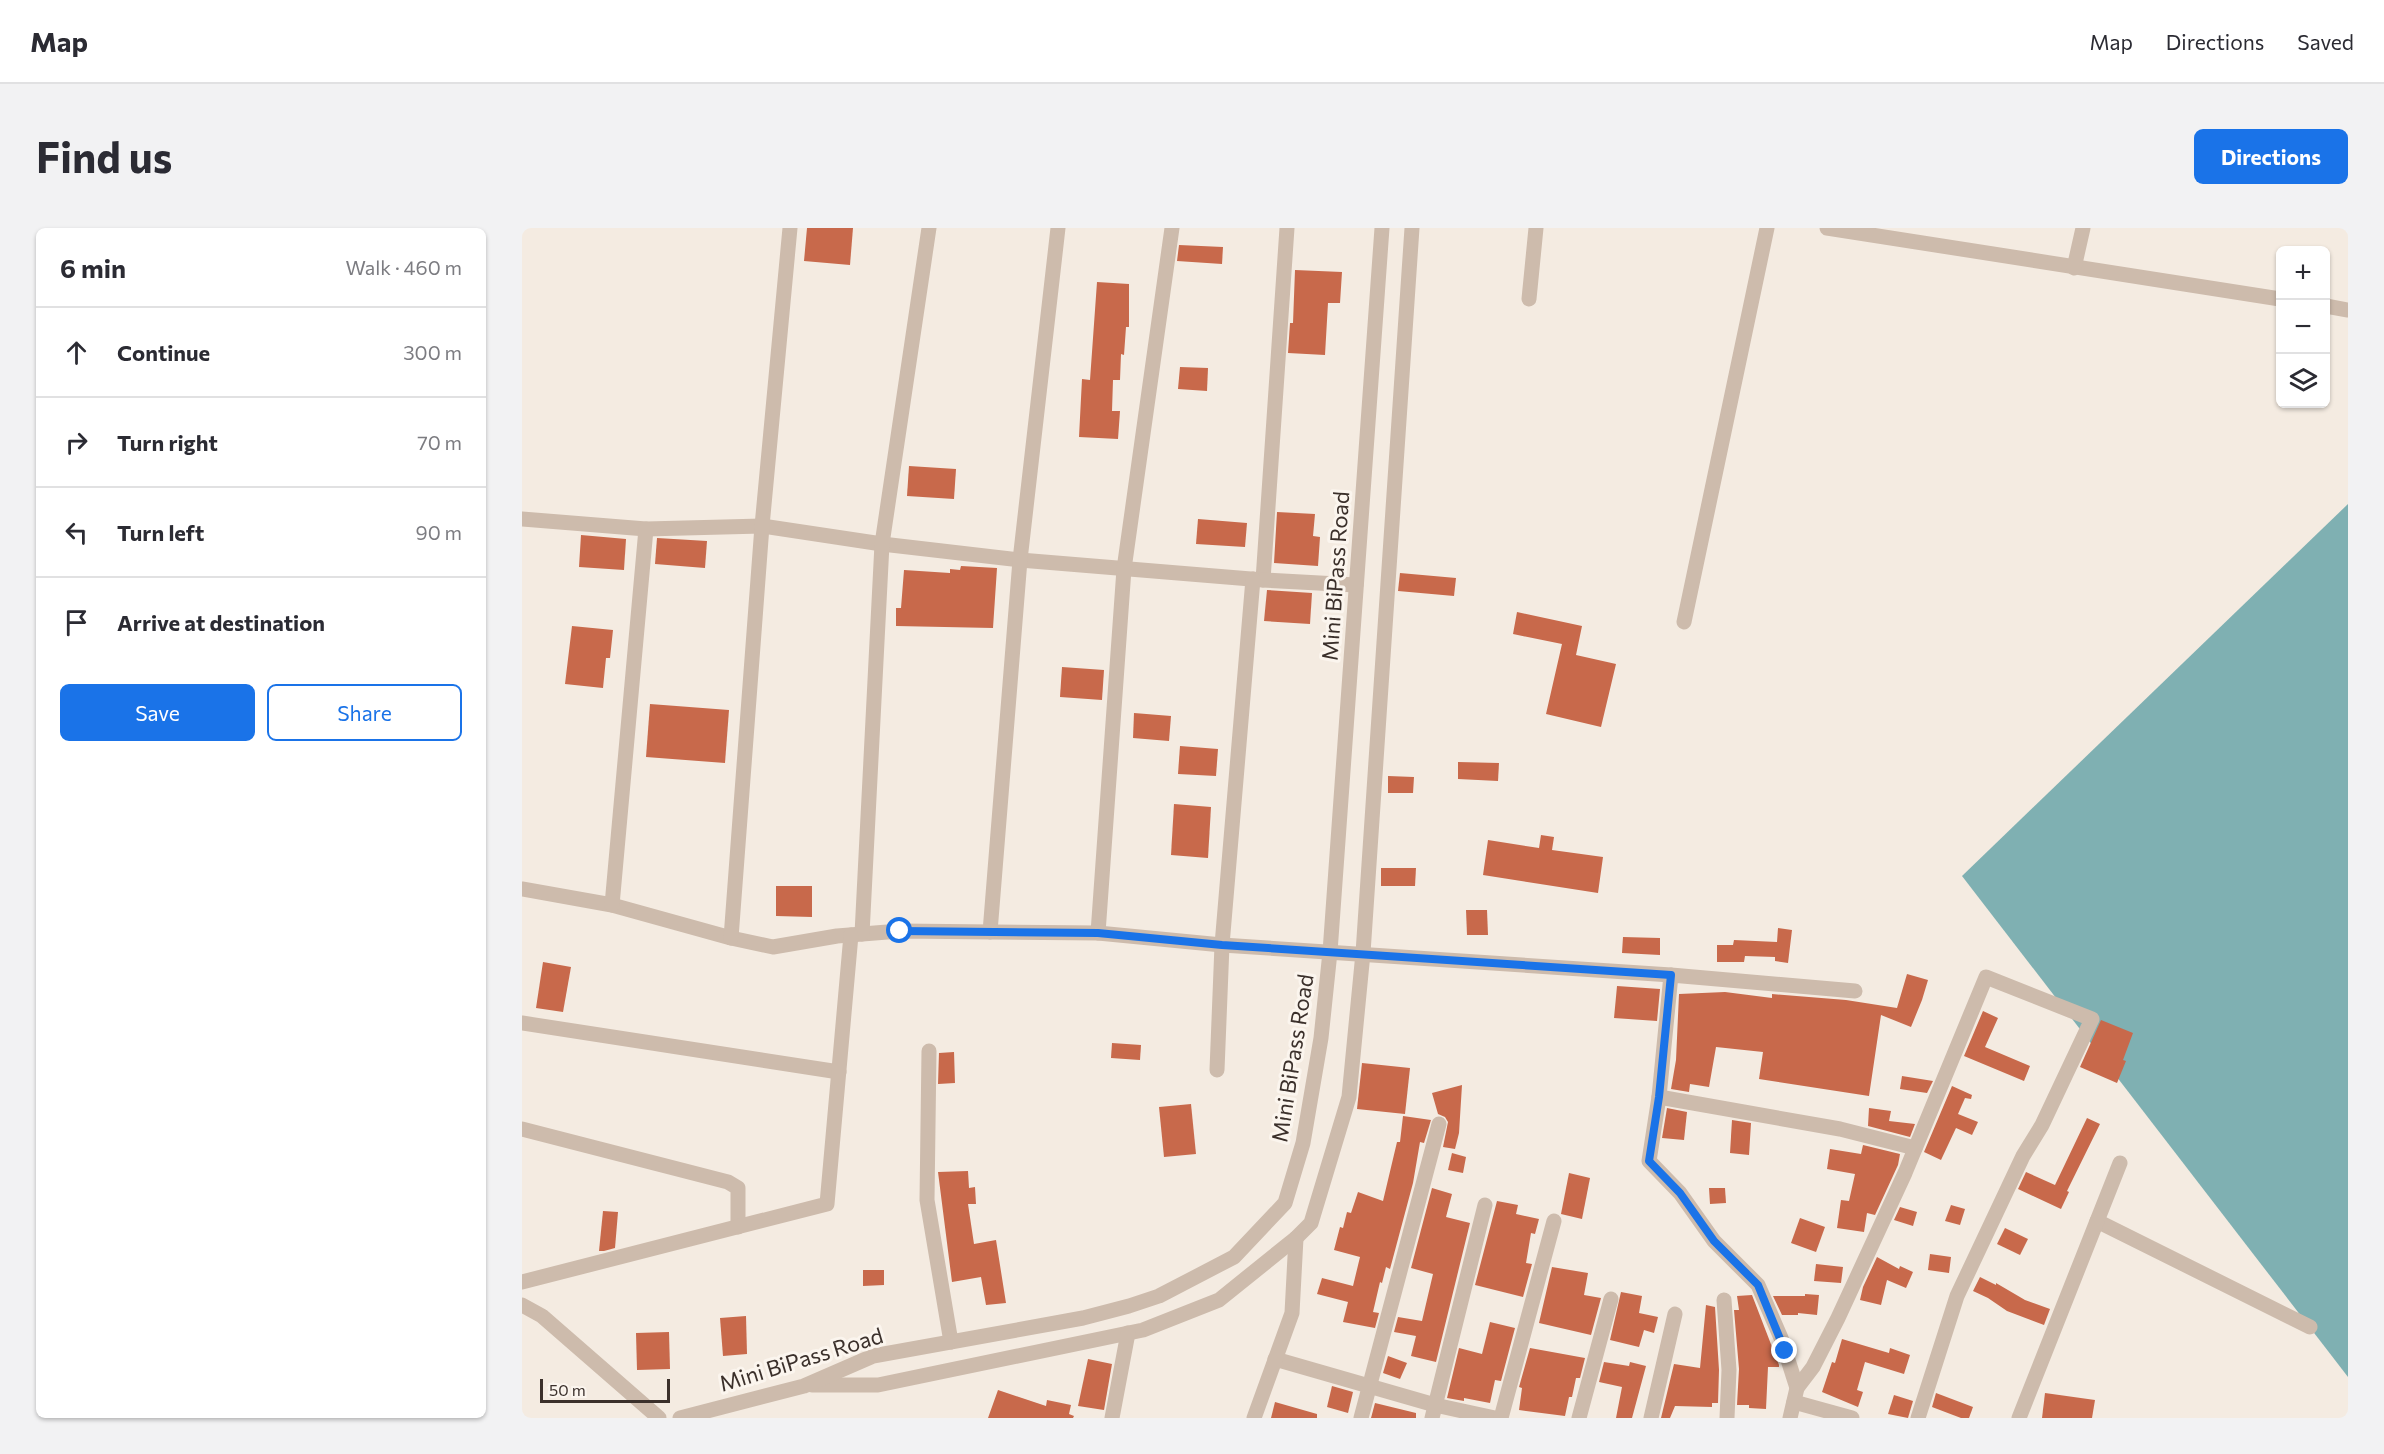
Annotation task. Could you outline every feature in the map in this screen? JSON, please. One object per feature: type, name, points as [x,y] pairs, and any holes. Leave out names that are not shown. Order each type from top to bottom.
[{"type":"street","points":[[731,938],[762,526],[790,228]]},
{"type":"street","points":[[522,1282],[827,1204],[839,1072],[856,934],[882,544],[929,228]]},
{"type":"street","points":[[990,932],[1020,560],[1058,228]]},
{"type":"street","points":[[1098,933],[1124,568],[1172,228]]},
{"type":"street","points":[[1217,1070],[1222,945],[1258,579],[1287,228]]},
{"type":"street","name":"Mini BiPass Road","points":[[680,1418],[804,1386],[873,1356],[1083,1318],[1159,1296],[1234,1257],[1285,1203],[1303,1143],[1321,1038],[1330,952],[1382,228]]},
{"type":"street","points":[[804,1386],[878,1385],[1143,1330],[1219,1300],[1296,1238],[1311,1223],[1349,1097],[1362,953],[1412,228]]},
{"type":"street","points":[[1529,299],[1536,228]]},
{"type":"street","points":[[1684,622],[1767,228]]},
{"type":"street","points":[[1827,228],[2276,298]]},
{"type":"street","points":[[2074,268],[2083,228]]},
{"type":"street","points":[[2330,307],[2348,310]]},
{"type":"street","points":[[522,519],[646,529],[762,526],[882,544],[1020,560],[1356,585]]},
{"type":"street","points":[[612,905],[646,529]]},
{"type":"street","points":[[522,889],[612,905],[731,938],[773,947],[856,934],[900,931],[1098,933],[1222,945],[1671,975],[1855,991]]},
{"type":"street","points":[[1671,975],[1659,1097],[1649,1161],[1680,1193],[1714,1241],[1758,1285],[1781,1338],[1795,1395]]},
{"type":"street","points":[[1790,1418],[1795,1395],[1813,1367],[1838,1318],[1915,1148],[1986,977],[2092,1019],[2042,1125],[2023,1156],[1957,1296],[1918,1418]]},
{"type":"street","points":[[522,1023],[839,1072]]},
{"type":"street","points":[[929,1051],[927,1200],[951,1342]]},
{"type":"street","points":[[1659,1097],[1840,1129],[1915,1148]]},
{"type":"street","points":[[1361,1418],[1439,1124]]},
{"type":"street","points":[[522,1130],[728,1182],[738,1188],[738,1227]]},
{"type":"street","points":[[2019,1418],[2120,1163]]},
{"type":"street","points":[[1434,1412],[1485,1205]]},
{"type":"street","points":[[1502,1418],[1554,1221]]},
{"type":"street","points":[[2097,1221],[2310,1327]]},
{"type":"street","points":[[1254,1418],[1292,1313],[1296,1238]]},
{"type":"street","points":[[1579,1418],[1611,1299]]},
{"type":"street","points":[[1724,1300],[1729,1371],[1727,1418]]},
{"type":"street","points":[[522,1305],[542,1316],[659,1418]]},
{"type":"street","points":[[1651,1418],[1675,1314]]},
{"type":"street","points":[[1112,1418],[1128,1334]]},
{"type":"street","points":[[1275,1359],[1371,1387],[1434,1412],[1495,1418]]},
{"type":"street","points":[[1795,1395],[1852,1418]]},
{"type":"street","points":[[698,1414],[716,1418]]},
{"type":"water","points":[[2348,504],[2348,1377],[1962,876]]},
{"type":"building","points":[[807,228],[853,228],[850,265],[804,261]]},
{"type":"building","points":[[1179,245],[1223,247],[1222,264],[1177,261]]},
{"type":"building","points":[[1295,270],[1342,272],[1340,303],[1328,303],[1325,355],[1288,353],[1290,323],[1293,323]]},
{"type":"building","points":[[1097,282],[1129,284],[1129,327],[1126,327],[1124,355],[1121,354],[1120,380],[1113,380],[1112,411],[1120,411],[1118,439],[1079,437],[1082,379],[1090,380]]},
{"type":"building","points":[[1180,367],[1208,368],[1207,391],[1178,389]]},
{"type":"building","points":[[909,466],[956,469],[954,499],[907,496]]},
{"type":"building","points":[[1277,512],[1315,514],[1313,536],[1320,537],[1318,566],[1274,563]]},
{"type":"building","points":[[1198,519],[1247,523],[1245,547],[1196,544]]},
{"type":"building","points":[[581,535],[626,539],[624,570],[579,567]]},
{"type":"building","points":[[657,538],[707,541],[705,568],[655,564]]},
{"type":"building","points":[[961,566],[997,568],[993,628],[896,626],[896,608],[901,608],[904,570],[950,573],[950,569],[960,570]]},
{"type":"building","points":[[1400,573],[1456,578],[1454,596],[1398,591]]},
{"type":"building","points":[[1267,590],[1312,593],[1310,624],[1264,621]]},
{"type":"building","points":[[1517,612],[1582,626],[1576,655],[1616,664],[1601,727],[1546,714],[1562,644],[1513,634]]},
{"type":"building","points":[[572,626],[613,630],[610,658],[606,658],[603,688],[565,684]]},
{"type":"building","points":[[1062,667],[1104,670],[1102,700],[1060,697]]},
{"type":"building","points":[[650,704],[729,710],[725,763],[646,757]]},
{"type":"building","points":[[1134,713],[1171,716],[1169,741],[1133,738]]},
{"type":"building","points":[[1180,746],[1218,749],[1216,776],[1178,774]]},
{"type":"building","points":[[1458,762],[1499,763],[1498,781],[1458,779]]},
{"type":"building","points":[[1388,776],[1414,777],[1413,793],[1388,793]]},
{"type":"building","points":[[1174,804],[1211,807],[1208,858],[1171,855]]},
{"type":"building","points":[[1541,835],[1554,837],[1552,850],[1603,857],[1598,893],[1483,875],[1488,840],[1539,848]]},
{"type":"building","points":[[1381,868],[1416,868],[1415,886],[1381,886]]},
{"type":"building","points":[[776,886],[812,886],[812,917],[776,916]]},
{"type":"building","points":[[1466,910],[1487,910],[1488,935],[1467,935]]},
{"type":"building","points":[[1778,928],[1792,930],[1788,963],[1775,961],[1775,957],[1745,956],[1744,962],[1717,962],[1717,945],[1733,945],[1734,940],[1777,942]]},
{"type":"building","points":[[1623,937],[1660,938],[1660,955],[1622,953]]},
{"type":"building","points":[[543,962],[571,967],[563,1012],[536,1008]]},
{"type":"building","points":[[1907,974],[1928,980],[1922,1000],[1911,1027],[1881,1015],[1869,1096],[1759,1079],[1763,1052],[1716,1047],[1709,1087],[1690,1084],[1689,1092],[1671,1089],[1676,1060],[1679,994],[1725,992],[1772,998],[1772,994],[1846,1000],[1897,1008]]},
{"type":"building","points":[[1617,986],[1660,989],[1657,1021],[1614,1018]]},
{"type":"building","points":[[1983,1011],[1998,1018],[1985,1047],[2030,1066],[2024,1081],[1964,1056]]},
{"type":"building","points":[[2101,1020],[2133,1033],[2123,1060],[2126,1061],[2117,1083],[2080,1067]]},
{"type":"building","points":[[1112,1043],[1141,1045],[1140,1060],[1111,1058]]},
{"type":"building","points":[[954,1052],[955,1083],[938,1084],[939,1053]]},
{"type":"building","points":[[1362,1063],[1410,1068],[1405,1114],[1357,1109]]},
{"type":"building","points":[[1902,1076],[1933,1081],[1927,1093],[1900,1089]]},
{"type":"building","points":[[1462,1085],[1459,1133],[1455,1149],[1443,1147],[1448,1122],[1445,1117],[1438,1114],[1432,1093]]},
{"type":"building","points":[[1952,1086],[1972,1095],[1971,1099],[1965,1098],[1958,1114],[1978,1122],[1972,1135],[1956,1128],[1941,1160],[1924,1152]]},
{"type":"building","points":[[1191,1104],[1196,1154],[1164,1157],[1159,1107]]},
{"type":"building","points":[[1667,1108],[1687,1112],[1684,1140],[1662,1138]]},
{"type":"building","points":[[1869,1108],[1891,1111],[1889,1121],[1915,1124],[1910,1137],[1868,1126]]},
{"type":"building","points":[[1403,1116],[1431,1120],[1424,1143],[1420,1142],[1413,1183],[1390,1269],[1386,1267],[1382,1283],[1380,1282],[1373,1312],[1379,1313],[1375,1328],[1343,1322],[1348,1302],[1317,1294],[1322,1278],[1353,1286],[1360,1257],[1334,1250],[1340,1227],[1343,1228],[1347,1212],[1351,1213],[1358,1192],[1383,1201],[1397,1142],[1400,1142]]},
{"type":"building","points":[[2087,1118],[2100,1124],[2067,1191],[2069,1192],[2061,1209],[2018,1189],[2026,1172],[2055,1185]]},
{"type":"building","points":[[1732,1120],[1751,1123],[1749,1155],[1730,1153]]},
{"type":"building","points":[[1863,1145],[1900,1154],[1898,1165],[1875,1215],[1867,1213],[1864,1232],[1837,1228],[1841,1200],[1849,1201],[1855,1174],[1827,1169],[1830,1149],[1861,1154]]},
{"type":"building","points":[[1452,1153],[1466,1157],[1463,1173],[1448,1170]]},
{"type":"building","points":[[968,1171],[969,1188],[975,1187],[976,1204],[968,1204],[974,1244],[996,1240],[1006,1303],[986,1305],[981,1277],[952,1282],[938,1172]]},
{"type":"building","points":[[1569,1173],[1590,1178],[1582,1219],[1561,1214]]},
{"type":"building","points":[[1432,1188],[1452,1194],[1446,1217],[1470,1223],[1436,1362],[1411,1356],[1416,1336],[1394,1332],[1398,1317],[1422,1321],[1433,1274],[1411,1268]]},
{"type":"building","points":[[1709,1188],[1725,1188],[1726,1203],[1710,1204]]},
{"type":"building","points":[[1497,1201],[1518,1205],[1516,1214],[1539,1219],[1535,1234],[1531,1233],[1526,1263],[1532,1264],[1523,1297],[1475,1285]]},
{"type":"building","points":[[1951,1205],[1965,1209],[1960,1225],[1945,1221]]},
{"type":"building","points":[[1900,1207],[1917,1212],[1913,1226],[1894,1220]]},
{"type":"building","points":[[603,1211],[618,1212],[615,1248],[599,1251]]},
{"type":"building","points":[[1800,1218],[1825,1227],[1816,1252],[1791,1243]]},
{"type":"building","points":[[2005,1228],[2028,1239],[2020,1255],[1997,1244]]},
{"type":"building","points":[[1930,1254],[1951,1257],[1949,1273],[1928,1270]]},
{"type":"building","points":[[1877,1257],[1899,1269],[1900,1266],[1913,1272],[1906,1288],[1887,1280],[1881,1305],[1860,1300],[1863,1287]]},
{"type":"building","points":[[1816,1264],[1843,1267],[1841,1283],[1814,1281]]},
{"type":"building","points":[[1552,1267],[1588,1273],[1584,1295],[1601,1298],[1591,1335],[1539,1323]]},
{"type":"building","points":[[863,1270],[884,1270],[884,1285],[863,1286]]},
{"type":"building","points":[[1980,1277],[1996,1285],[1996,1283],[2025,1300],[2050,1309],[2044,1325],[2007,1311],[1973,1291]]},
{"type":"building","points":[[1621,1292],[1642,1296],[1639,1313],[1658,1317],[1654,1333],[1644,1330],[1639,1347],[1610,1340]]},
{"type":"building","points":[[1805,1294],[1819,1295],[1817,1315],[1798,1313],[1798,1315],[1782,1315],[1773,1296],[1805,1296]]},
{"type":"building","points":[[1752,1295],[1779,1365],[1779,1367],[1768,1367],[1766,1409],[1737,1405],[1739,1369],[1734,1310],[1739,1310],[1737,1296]]},
{"type":"building","points":[[1706,1305],[1715,1307],[1719,1370],[1718,1403],[1712,1403],[1712,1407],[1675,1406],[1670,1418],[1661,1418],[1674,1364],[1700,1368]]},
{"type":"building","points":[[746,1316],[747,1354],[723,1356],[720,1318]]},
{"type":"building","points":[[1490,1322],[1515,1328],[1501,1381],[1495,1380],[1490,1403],[1464,1398],[1464,1401],[1447,1398],[1459,1348],[1482,1354]]},
{"type":"building","points":[[669,1332],[670,1369],[637,1370],[636,1333]]},
{"type":"building","points":[[1842,1339],[1889,1353],[1890,1348],[1910,1355],[1904,1374],[1865,1362],[1857,1390],[1863,1392],[1858,1407],[1822,1392],[1832,1362],[1835,1363]]},
{"type":"building","points":[[1530,1348],[1585,1358],[1580,1378],[1576,1378],[1572,1397],[1569,1397],[1565,1416],[1519,1410],[1522,1388],[1519,1387]]},
{"type":"building","points":[[1388,1356],[1407,1363],[1400,1379],[1383,1373]]},
{"type":"building","points":[[1088,1359],[1112,1364],[1104,1410],[1078,1406]]},
{"type":"building","points":[[1604,1362],[1629,1366],[1630,1362],[1646,1366],[1632,1418],[1616,1418],[1622,1387],[1599,1382]]},
{"type":"building","points":[[1332,1386],[1353,1392],[1348,1413],[1327,1407]]},
{"type":"building","points":[[998,1390],[1046,1406],[1047,1400],[1071,1405],[1069,1414],[1074,1416],[1073,1418],[988,1418]]},
{"type":"building","points":[[1936,1393],[1973,1407],[1969,1418],[1961,1418],[1932,1407]]},
{"type":"building","points":[[2045,1393],[2095,1400],[2092,1418],[2042,1418]]},
{"type":"building","points":[[1894,1395],[1913,1401],[1908,1418],[1888,1414]]},
{"type":"building","points":[[1275,1402],[1317,1414],[1317,1418],[1271,1418]]},
{"type":"building","points":[[1375,1403],[1416,1413],[1416,1418],[1371,1418]]},
{"type":"route","points":[[900,931],[1098,933],[1222,945],[1671,975],[1659,1097],[1649,1161],[1680,1193],[1714,1241],[1758,1285],[1785,1351]]}]
